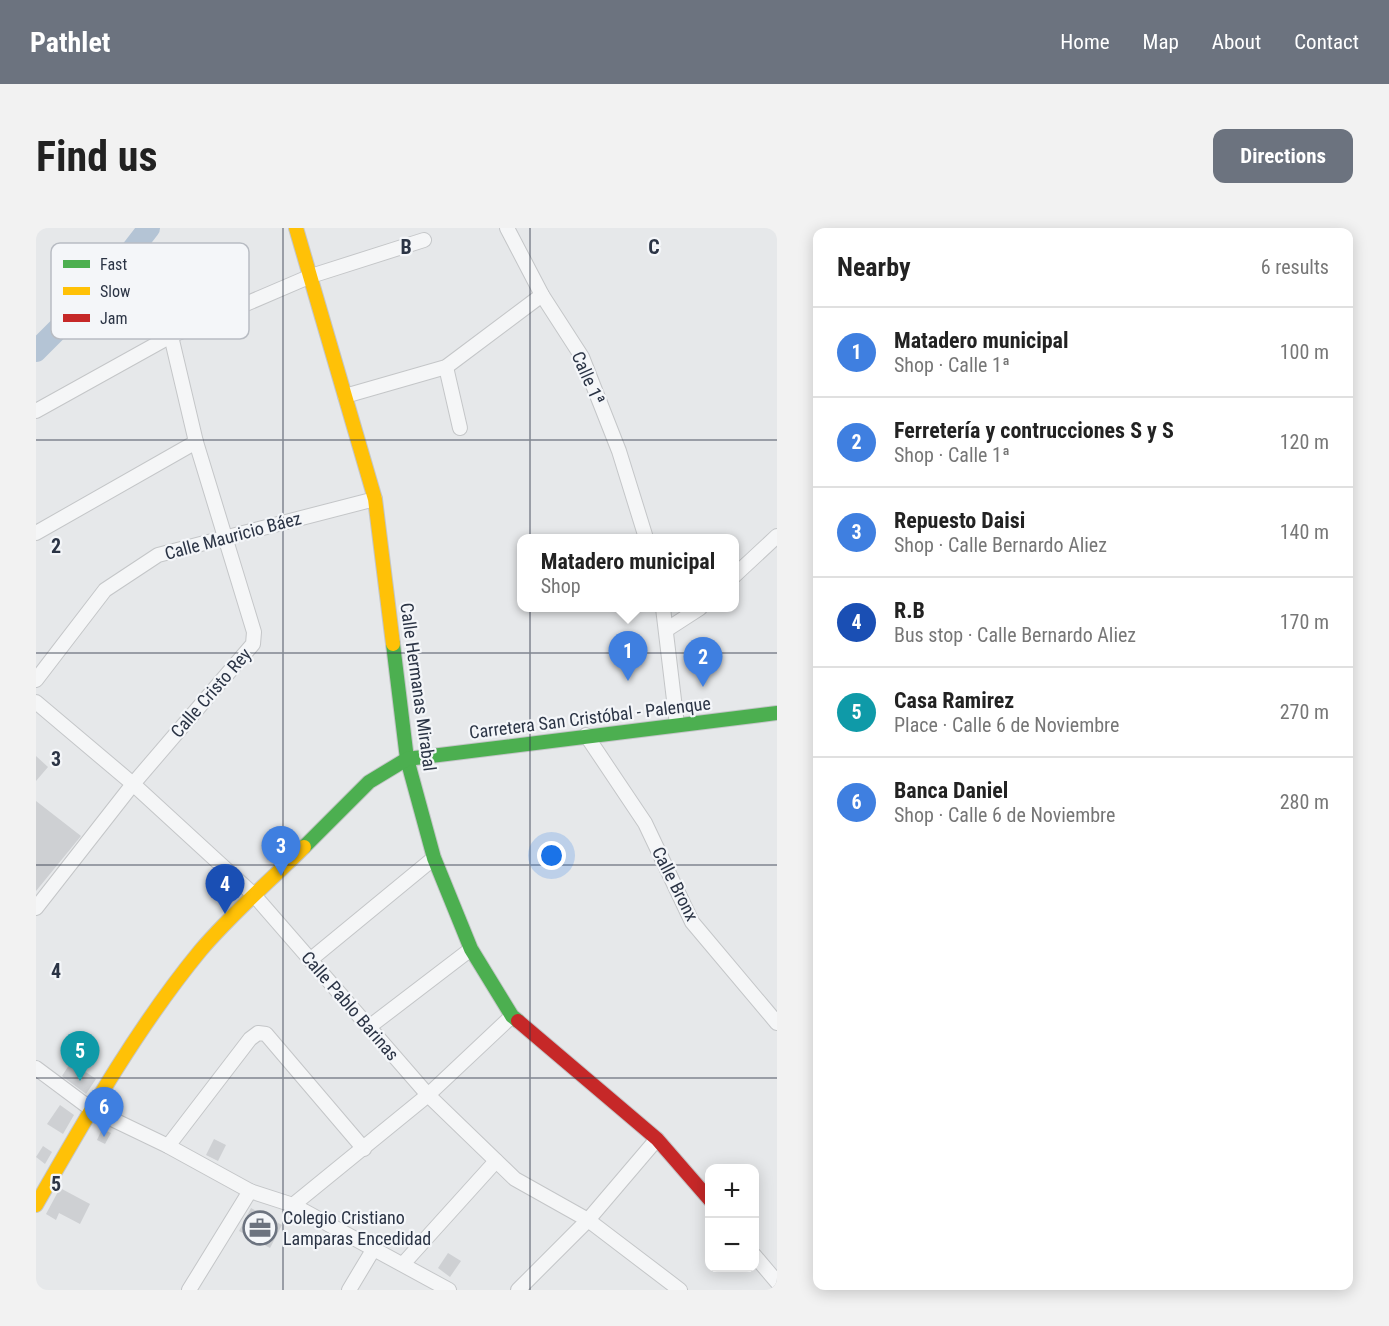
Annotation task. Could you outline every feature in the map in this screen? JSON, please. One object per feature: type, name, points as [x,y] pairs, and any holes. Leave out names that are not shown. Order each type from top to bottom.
[{"type":"street","name":"Calle Hermanas Mirabal","points":[[296,228],[375,499],[407,759],[434,858],[471,949],[512,1016],[657,1139],[705,1194]]},
{"type":"street","name":"Calle 1ª","points":[[507,228],[542,295],[582,357],[619,451],[645,534]]},
{"type":"street","points":[[249,303],[311,276],[424,240]]},
{"type":"street","points":[[345,396],[446,367],[542,295]]},
{"type":"street","points":[[36,411],[166,339]]},
{"type":"street","name":"Calle Cristo Rey","points":[[36,908],[133,784],[253,644],[254,632],[196,442],[172,339]]},
{"type":"street","points":[[446,367],[460,429]]},
{"type":"street","points":[[36,533],[196,442]]},
{"type":"street","name":"Calle Mauricio Báez","points":[[36,680],[105,590],[158,555],[375,499]]},
{"type":"street","points":[[739,572],[777,537]]},
{"type":"street","points":[[664,612],[677,725]]},
{"type":"street","points":[[666,630],[694,612]]},
{"type":"street","name":"Calle Pablo Barinas","points":[[36,702],[133,784],[254,895],[428,1095],[515,1179],[588,1220],[680,1290]]},
{"type":"street","name":"Carretera San Cristóbal - Palenque","points":[[407,759],[777,713]]},
{"type":"street","name":"Calle Bronx","points":[[586,735],[645,823],[692,922],[777,1023]]},
{"type":"street","points":[[36,1205],[92,1109],[157,1008],[195,958],[254,895],[369,782],[407,759]]},
{"type":"street","points":[[310,960],[434,858]]},
{"type":"street","points":[[369,1028],[471,949]]},
{"type":"street","points":[[293,1205],[428,1095],[512,1016]]},
{"type":"street","points":[[168,1146],[258,1032],[266,1034],[364,1149]]},
{"type":"street","points":[[36,1068],[92,1109],[168,1146],[250,1191],[293,1205],[449,1290]]},
{"type":"street","points":[[518,1290],[588,1220],[657,1139]]},
{"type":"street","points":[[402,1264],[496,1161]]},
{"type":"street","points":[[189,1290],[250,1191]]},
{"type":"street","points":[[349,1290],[373,1250]]},
{"type":"street","points":[[759,1261],[777,1282]]},
{"type":"building","points":[[36,756],[48,767],[36,781]]},
{"type":"building","points":[[36,801],[81,836],[36,891]]},
{"type":"building","points":[[71,1062],[96,1079],[86,1094],[62,1076]]},
{"type":"building","points":[[60,1105],[74,1115],[63,1134],[47,1124]]},
{"type":"building","points":[[102,1129],[111,1133],[105,1144],[97,1140]]},
{"type":"building","points":[[214,1139],[226,1145],[218,1161],[206,1155]]},
{"type":"building","points":[[43,1146],[52,1152],[45,1164],[36,1157]]},
{"type":"building","points":[[60,1188],[90,1204],[80,1224],[59,1213],[56,1220],[46,1214]]},
{"type":"building","name":"Colegio Cristiano Lamparas Encedidad","points":[[251,1208],[282,1225],[270,1248],[239,1231]]},
{"type":"building","points":[[448,1253],[461,1261],[450,1277],[438,1268]]},
{"type":"waterway","points":[[137,243],[149,228]]},
{"type":"waterway","points":[[36,351],[51,336]]},
{"type":"traffic: fast","points":[[393,644],[407,759],[434,858],[471,949],[512,1016],[518,1021]]},
{"type":"traffic: fast","points":[[304,847],[369,782],[407,759],[777,713]]},
{"type":"traffic: slow","points":[[296,228],[375,499],[393,644]]},
{"type":"traffic: slow","points":[[36,1205],[154,1011],[224,924],[304,847]]},
{"type":"traffic: jam","points":[[518,1021],[657,1139],[705,1194]]},
{"type":"place","name":"Matadero municipal","points":[[628,681]]},
{"type":"place","name":"Ferretería y contrucciones S y S","points":[[703,687]]},
{"type":"place","name":"Repuesto Daisi","points":[[281,876]]},
{"type":"place","name":"R.B","points":[[225,914]]},
{"type":"place","name":"Casa Ramirez","points":[[80,1081]]},
{"type":"place","name":"Banca Daniel","points":[[104,1137]]},
{"type":"place","name":"Colegio Cristiano Lamparas Encedidad","points":[[260,1228]]}]
